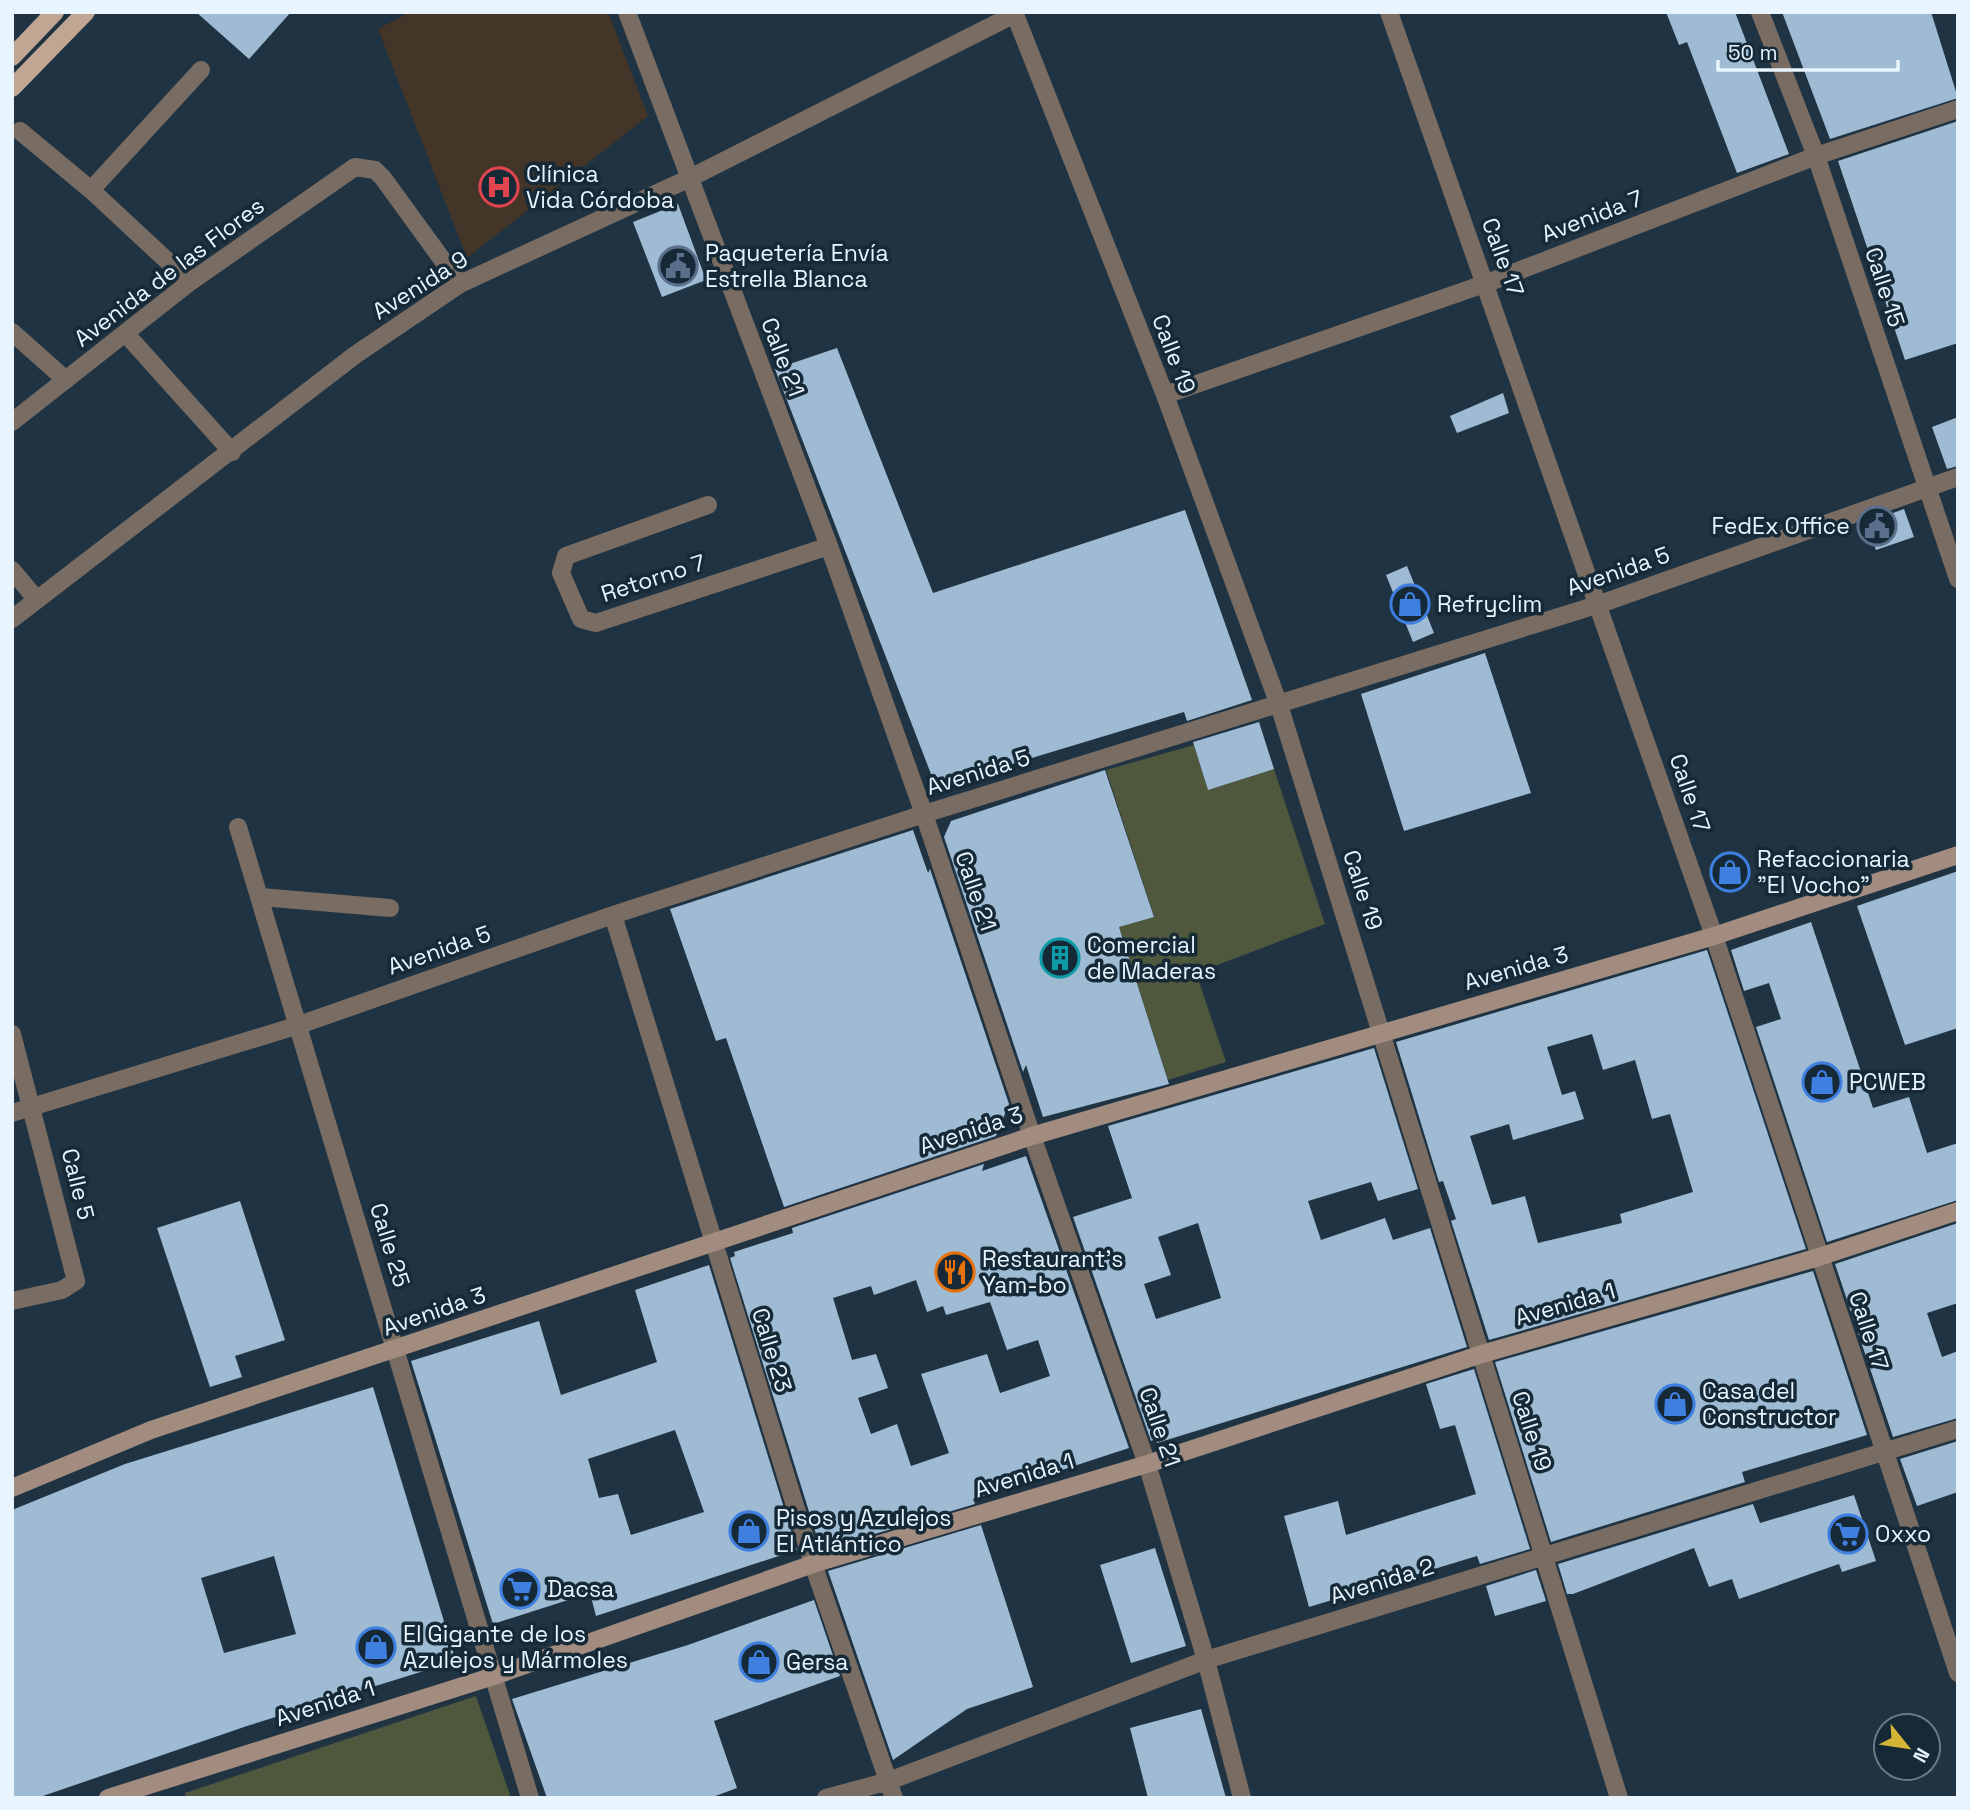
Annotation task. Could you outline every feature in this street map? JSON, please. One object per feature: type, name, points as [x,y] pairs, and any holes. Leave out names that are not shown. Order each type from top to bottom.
[{"type":"main road","points":[[12,57],[55,12]]},
{"type":"main road","points":[[12,88],[86,12]]},
{"type":"main road","name":"Avenida 3","points":[[12,1488],[152,1430],[1032,1136],[1714,936],[1958,855]]},
{"type":"main road","name":"Avenida 1","points":[[108,1798],[494,1676],[813,1564],[1147,1464],[1482,1354],[1819,1257],[1958,1211]]},
{"type":"street","name":"Calle 21","points":[[627,12],[829,546],[924,814],[1032,1136],[1147,1464],[1206,1660],[1242,1798]]},
{"type":"street","name":"Calle 17","points":[[1390,12],[1600,604],[1714,936],[1958,1673]]},
{"type":"street","name":"Calle 15","points":[[1760,12],[1816,156],[1958,579]]},
{"type":"street","name":"Avenida 9","points":[[12,619],[355,355],[460,284],[690,178],[1015,13]]},
{"type":"street","name":"Calle 19","points":[[1015,13],[1164,395],[1279,705],[1383,1032],[1619,1798]]},
{"type":"street","points":[[91,190],[201,69]]},
{"type":"street","name":"Avenida 7","points":[[1164,395],[1487,283],[1816,156],[1958,109]]},
{"type":"street","points":[[20,131],[91,190],[190,282]]},
{"type":"street","name":"Avenida de las Flores","points":[[12,422],[190,282],[351,169],[360,167],[375,170],[383,178],[460,284]]},
{"type":"street","points":[[12,332],[66,380]]},
{"type":"street","points":[[126,334],[232,452]]},
{"type":"street","name":"Avenida 5","points":[[12,1113],[299,1025],[613,915],[924,814],[1600,604],[1958,477]]},
{"type":"street","name":"Retorno 7","points":[[708,505],[566,556],[561,573],[581,619],[596,623],[829,546]]},
{"type":"street","points":[[12,570],[37,600]]},
{"type":"street","name":"Calle 25","points":[[238,827],[530,1798]]},
{"type":"street","points":[[261,897],[390,908]]},
{"type":"street","name":"Calle 23","points":[[613,915],[813,1564],[891,1789]]},
{"type":"street","name":"Calle 5","points":[[12,1034],[33,1106],[76,1281],[62,1290],[12,1301]]},
{"type":"street","name":"Avenida 2","points":[[827,1798],[891,1789],[1206,1660],[1546,1558],[1958,1429]]},
{"type":"shaded area","name":"Clínica Vida Córdoba","points":[[410,12],[608,12],[648,116],[467,258],[378,29]]},
{"type":"green space","points":[[1194,745],[1208,790],[1274,769],[1325,924],[1196,973],[1226,1062],[1168,1080],[1119,927],[1154,916],[1106,770]]},
{"type":"green space","points":[[476,1696],[511,1798],[186,1798],[185,1793]]},
{"type":"building","points":[[196,12],[291,12],[249,59]]},
{"type":"building","points":[[1666,12],[1735,12],[1789,154],[1737,173],[1687,42],[1679,45]]},
{"type":"building","points":[[1782,12],[1931,12],[1958,98],[1830,139]]},
{"type":"building","points":[[1958,121],[1958,343],[1905,360],[1838,161]]},
{"type":"building","points":[[678,204],[706,280],[662,297],[633,222]]},
{"type":"building","points":[[837,348],[933,593],[1185,510],[1252,700],[1187,721],[1184,712],[936,787],[775,369]]},
{"type":"building","points":[[1503,393],[1509,413],[1457,433],[1450,416]]},
{"type":"building","points":[[1958,417],[1958,466],[1947,469],[1932,427]]},
{"type":"building","points":[[1904,509],[1914,537],[1876,550],[1866,523]]},
{"type":"building","name":"Refryclim","points":[[1407,566],[1434,633],[1413,642],[1386,575]]},
{"type":"building","points":[[1485,653],[1531,793],[1404,831],[1361,694]]},
{"type":"building","points":[[1259,722],[1274,769],[1208,790],[1193,742]]},
{"type":"building","points":[[1105,770],[1154,917],[1119,927],[1169,1084],[1043,1117],[1026,1065],[1023,1072],[944,837],[951,821]]},
{"type":"building","points":[[913,830],[928,873],[930,869],[1009,1104],[996,1136],[784,1207],[726,1038],[716,1041],[670,909]]},
{"type":"building","points":[[1958,871],[1958,1028],[1905,1045],[1857,906]]},
{"type":"building","points":[[1811,922],[1873,1108],[1909,1097],[1927,1153],[1958,1143],[1958,1200],[1827,1242],[1756,1027],[1781,1019],[1769,983],[1744,991],[1731,950]]},
{"type":"building","points":[[1707,950],[1806,1249],[1489,1340],[1451,1221],[1456,1219],[1443,1181],[1439,1182],[1396,1042]],"holes":[[[1592,1034],[1603,1070],[1635,1060],[1652,1119],[1670,1114],[1693,1192],[1620,1214],[1622,1223],[1538,1243],[1525,1196],[1492,1205],[1470,1136],[1509,1124],[1513,1140],[1584,1119],[1575,1091],[1562,1095],[1547,1047]]]},
{"type":"building","points":[[1374,1048],[1418,1189],[1378,1201],[1371,1182],[1308,1201],[1321,1240],[1385,1218],[1393,1240],[1430,1228],[1467,1347],[1157,1443],[1156,1439],[1151,1441],[1073,1217],[1132,1198],[1108,1126]],"holes":[[[1198,1223],[1221,1298],[1156,1319],[1144,1284],[1171,1275],[1158,1237]]]},
{"type":"building","points":[[1026,1156],[1129,1448],[973,1499],[975,1504],[821,1550],[730,1258],[735,1256],[734,1252],[793,1233],[792,1228],[984,1164],[982,1171]],"holes":[[[916,1280],[927,1312],[943,1306],[946,1315],[990,1302],[1007,1350],[1038,1340],[1050,1376],[1000,1393],[987,1354],[921,1374],[949,1453],[911,1466],[897,1424],[871,1434],[858,1398],[888,1388],[876,1354],[852,1360],[833,1298],[871,1286],[874,1295]]]},
{"type":"building","points":[[240,1201],[285,1340],[235,1356],[242,1377],[210,1387],[157,1228]]},
{"type":"building","points":[[1958,1223],[1958,1303],[1927,1313],[1942,1357],[1958,1351],[1958,1418],[1893,1437],[1835,1264]]},
{"type":"building","points":[[709,1265],[797,1550],[596,1616],[590,1593],[493,1624],[411,1361],[539,1321],[561,1395],[657,1362],[635,1290]],"holes":[[[675,1430],[704,1512],[631,1535],[618,1494],[599,1498],[588,1459]]]},
{"type":"building","points":[[1813,1271],[1867,1435],[1742,1472],[1745,1482],[1551,1542],[1495,1362]]},
{"type":"building","points":[[1474,1369],[1530,1549],[1480,1564],[1477,1556],[1309,1607],[1284,1516],[1338,1501],[1346,1535],[1476,1494],[1455,1425],[1440,1429],[1426,1384]]},
{"type":"building","points":[[373,1387],[456,1661],[247,1726],[37,1798],[12,1798],[12,1510],[125,1464]],"holes":[[[274,1556],[296,1634],[224,1653],[201,1578]]]},
{"type":"building","points":[[1958,1441],[1958,1492],[1917,1506],[1900,1459]]},
{"type":"building","points":[[1854,1495],[1876,1561],[1842,1572],[1839,1564],[1739,1599],[1732,1579],[1709,1587],[1694,1548],[1573,1594],[1567,1594],[1558,1564],[1753,1504],[1760,1523]]},
{"type":"building","points":[[981,1525],[1033,1687],[967,1709],[893,1760],[828,1571]]},
{"type":"building","points":[[1155,1548],[1186,1646],[1131,1663],[1100,1565]]},
{"type":"building","points":[[1536,1570],[1546,1601],[1495,1616],[1486,1586]]},
{"type":"building","points":[[814,1600],[840,1676],[714,1721],[737,1788],[710,1798],[547,1798],[512,1699],[688,1645]]},
{"type":"building","points":[[1201,1709],[1226,1798],[1148,1798],[1130,1728]]},
{"type":"place","name":"Clínica Vida Córdoba","points":[[499,187]]},
{"type":"place","name":"Paquetería Envía Estrella Blanca","points":[[678,266]]},
{"type":"place","name":"FedEx Office","points":[[1877,526]]},
{"type":"place","name":"Refryclim","points":[[1410,604]]},
{"type":"place","name":"Refaccionaria \"El Vocho\"","points":[[1730,872]]},
{"type":"place","name":"Comercial de Maderas","points":[[1060,958]]},
{"type":"place","name":"PCWEB","points":[[1822,1082]]},
{"type":"place","name":"Restaurant's Yam-bo","points":[[955,1272]]},
{"type":"place","name":"Casa del Constructor","points":[[1675,1404]]},
{"type":"place","name":"Pisos y Azulejos El Atlántico","points":[[749,1531]]},
{"type":"place","name":"Oxxo","points":[[1848,1534]]},
{"type":"place","name":"Dacsa","points":[[520,1589]]},
{"type":"place","name":"El Gigante de los Azulejos y Mármoles","points":[[376,1647]]},
{"type":"place","name":"Gersa","points":[[759,1662]]}]
